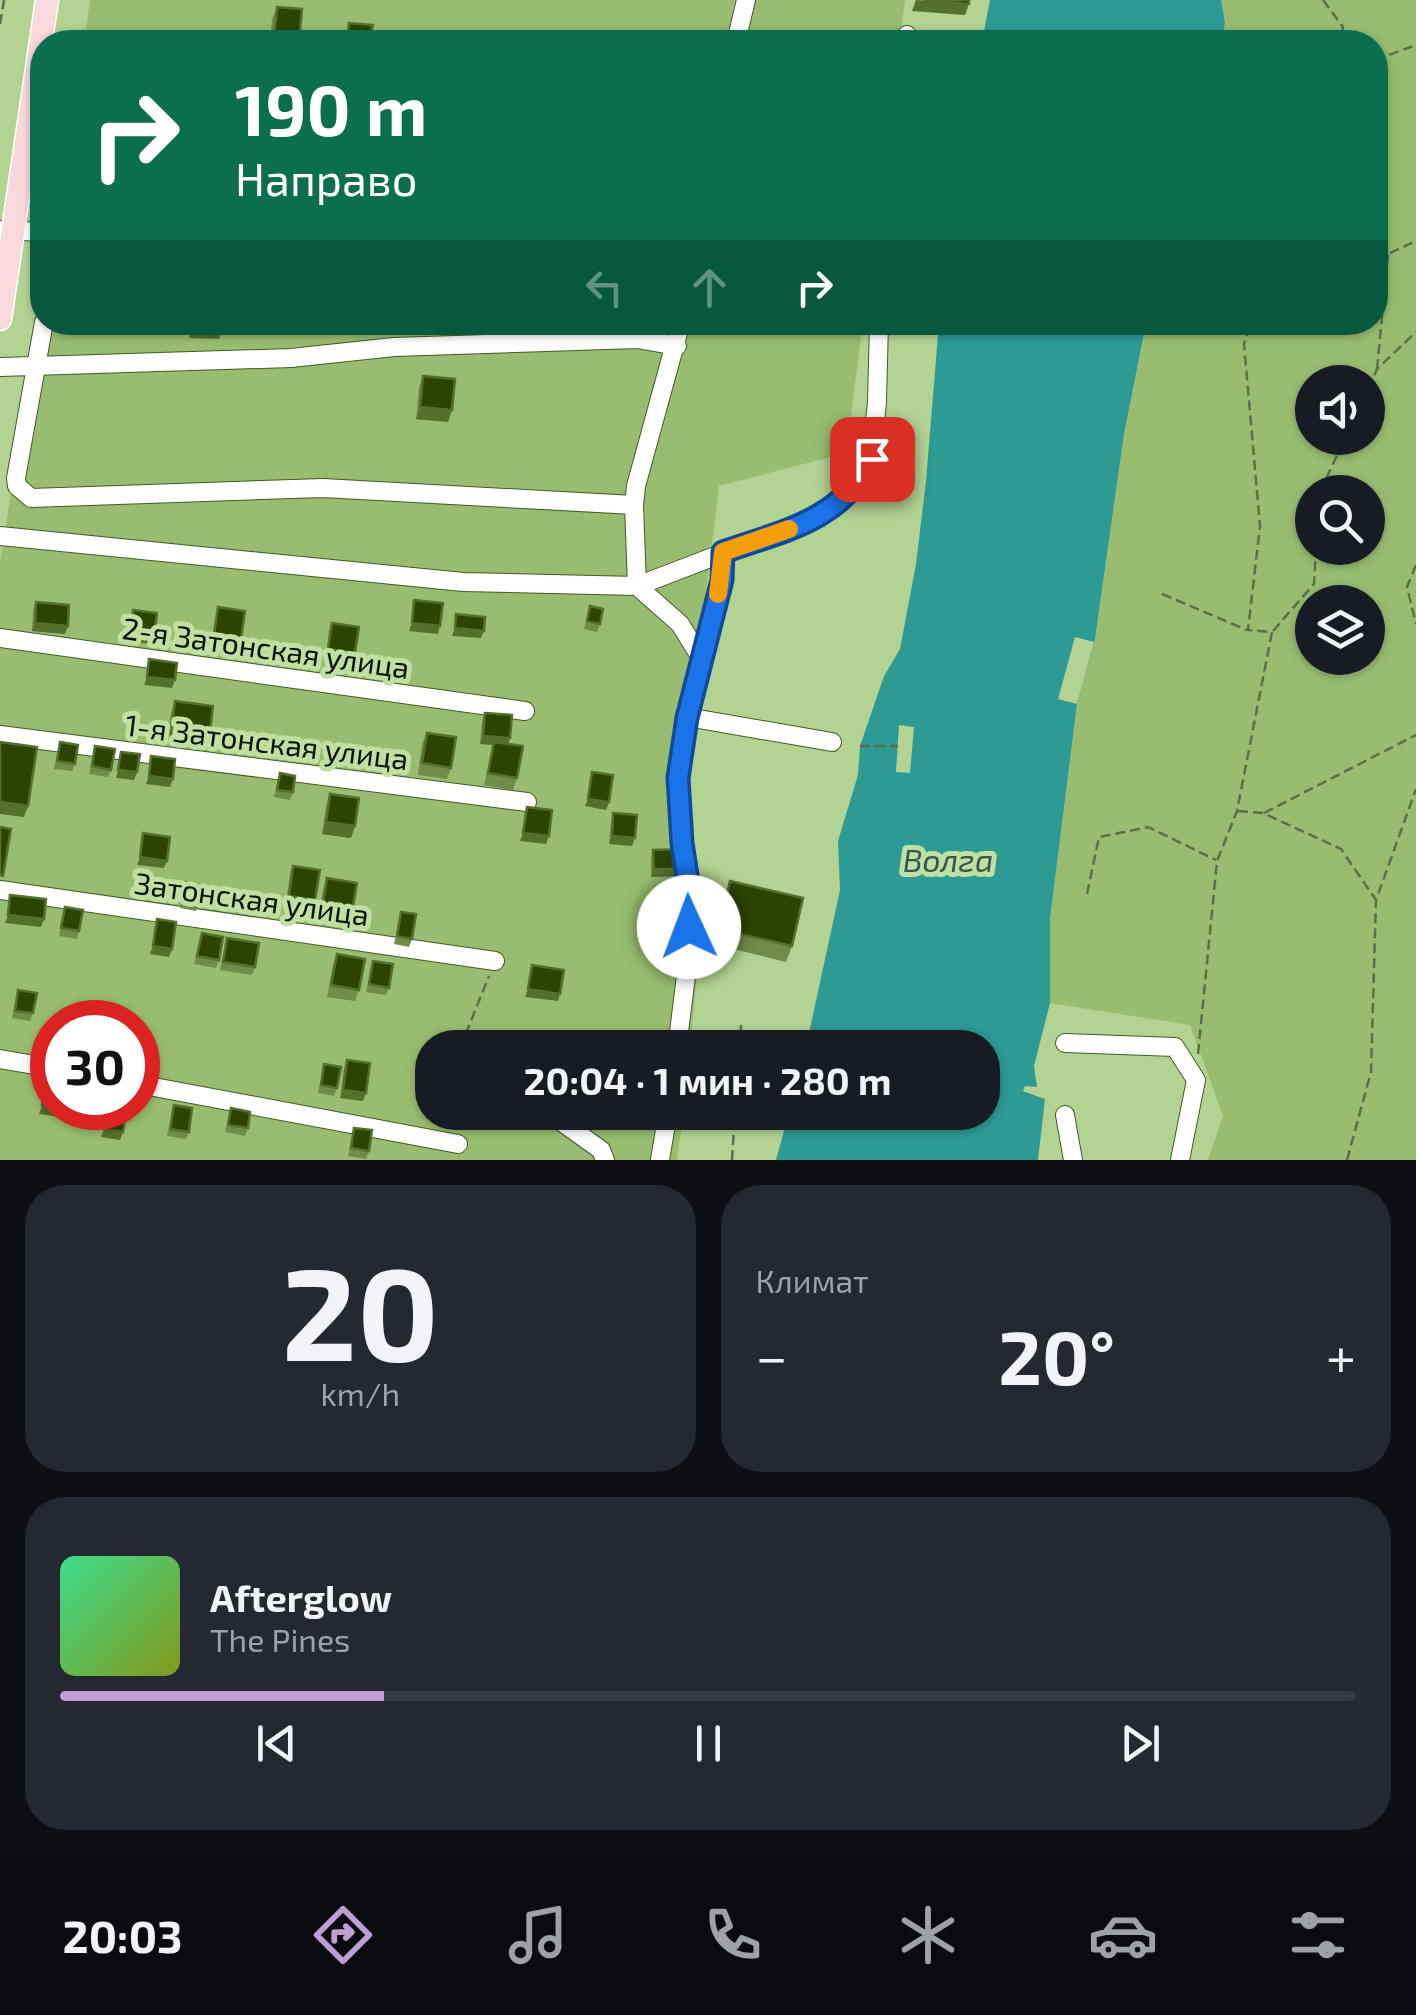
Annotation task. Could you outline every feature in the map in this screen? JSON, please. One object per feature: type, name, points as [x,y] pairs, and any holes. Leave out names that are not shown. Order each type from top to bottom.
[{"type":"main road","points":[[44,30],[47,0]]},
{"type":"main road","points":[[0,319],[6,231],[30,129]]},
{"type":"street","points":[[739,30],[746,0]]},
{"type":"street","points":[[42,335],[16,478],[17,486],[31,498],[323,488],[634,504]]},
{"type":"street","points":[[679,335],[634,504],[637,586],[680,624],[701,658]]},
{"type":"street","points":[[0,536],[463,582],[637,586],[820,516],[836,506],[863,476],[872,459],[878,335]]},
{"type":"street","points":[[0,367],[291,358],[394,347],[638,339],[677,346]]},
{"type":"street","points":[[678,1030],[688,960],[690,895],[678,778],[687,718],[722,580],[723,552]]},
{"type":"street","name":"2-я Затонская улица","points":[[0,638],[525,711]]},
{"type":"street","points":[[687,718],[832,742]]},
{"type":"street","name":"1-я Затонская улица","points":[[0,735],[527,802]]},
{"type":"street","name":"Затонская улица","points":[[0,890],[495,961]]},
{"type":"street","points":[[1065,1043],[1174,1047],[1196,1080],[1180,1160]]},
{"type":"street","points":[[0,1059],[30,1064]]},
{"type":"street","points":[[160,1088],[458,1144]]},
{"type":"street","points":[[1065,1115],[1073,1160]]},
{"type":"street","points":[[573,1130],[601,1150],[605,1160]]},
{"type":"street","points":[[660,1160],[665,1130]]},
{"type":"path","points":[[0,24],[4,0]]},
{"type":"path","points":[[1323,0],[1342,30]]},
{"type":"path","points":[[1388,56],[1416,46]]},
{"type":"path","points":[[1388,254],[1416,241]]},
{"type":"path","points":[[1381,365],[1416,332]]},
{"type":"path","points":[[1247,335],[1244,344],[1260,526],[1248,630]]},
{"type":"path","points":[[1377,365],[1380,335]]},
{"type":"path","points":[[1416,564],[1407,586],[1416,624]]},
{"type":"path","points":[[1196,1080],[1218,861],[1237,810],[1272,632],[1314,584],[1315,565]]},
{"type":"path","points":[[1162,594],[1248,630],[1272,632]]},
{"type":"path","points":[[1262,814],[1416,736]]},
{"type":"path","points":[[860,746],[898,746]]},
{"type":"path","points":[[1347,1160],[1372,1072],[1376,900],[1416,790]]},
{"type":"path","points":[[1237,810],[1262,814],[1341,849],[1376,900]]},
{"type":"path","points":[[1087,894],[1098,837],[1148,827],[1218,861]]},
{"type":"path","points":[[467,1030],[495,961]]},
{"type":"path","points":[[741,1025],[741,1030]]},
{"type":"path","points":[[732,1160],[734,1130]]},
{"type":"green space","points":[[90,0],[905,0],[901,30],[86,30]]},
{"type":"green space","points":[[1221,0],[1416,0],[1416,1160],[1208,1160],[1223,1116],[1190,1025],[1050,1003],[1050,919],[1077,704],[1095,639],[1124,434],[1144,335],[1388,335],[1388,30],[1224,30]]},
{"type":"green space","points":[[36,335],[861,335],[846,453],[719,486],[680,808],[705,893],[692,1030],[415,1030],[415,1130],[681,1130],[677,1160],[0,1160],[0,562]]},
{"type":"water","points":[[990,0],[1221,0],[1225,22],[1224,30],[984,30]]},
{"type":"water","name":"Волга","points":[[938,335],[1144,335],[1124,434],[1095,639],[1077,704],[1050,919],[1050,1003],[1034,1066],[1037,1087],[1025,1086],[1023,1091],[1045,1099],[1038,1160],[776,1160],[784,1130],[1000,1130],[1000,1030],[810,1030],[840,890],[838,841],[858,775],[860,746],[884,676],[900,649],[916,564]]},
{"type":"pier","points":[[1075,637],[1094,642],[1077,704],[1058,699]]},
{"type":"pier","points":[[899,725],[914,727],[910,773],[896,772]]},
{"type":"building","points":[[923,0],[969,0],[969,4]]},
{"type":"building","points":[[277,7],[302,9],[300,30],[275,30]]},
{"type":"building","points":[[349,23],[373,25],[372,30],[348,30]]},
{"type":"building","points":[[423,376],[455,379],[452,410],[420,407]]},
{"type":"building","points":[[414,600],[443,603],[440,626],[412,623]]},
{"type":"building","points":[[36,602],[69,605],[68,626],[35,623]]},
{"type":"building","points":[[590,606],[603,609],[600,624],[587,621]]},
{"type":"building","points":[[218,607],[245,611],[241,639],[214,635]]},
{"type":"building","points":[[133,610],[157,613],[154,636],[131,633]]},
{"type":"building","points":[[456,614],[485,617],[484,631],[455,628]]},
{"type":"building","points":[[332,623],[359,627],[355,653],[328,649]]},
{"type":"building","points":[[149,659],[177,663],[175,680],[147,677]]},
{"type":"building","points":[[175,701],[213,706],[210,732],[172,727]]},
{"type":"building","points":[[485,713],[512,715],[510,738],[483,736]]},
{"type":"building","points":[[427,733],[456,737],[451,768],[422,763]]},
{"type":"building","points":[[0,742],[37,747],[28,806],[0,802]]},
{"type":"building","points":[[60,742],[78,745],[75,764],[57,761]]},
{"type":"building","points":[[494,742],[523,746],[517,778],[488,773]]},
{"type":"building","points":[[95,746],[115,749],[111,770],[92,766]]},
{"type":"building","points":[[121,752],[140,754],[137,772],[118,770]]},
{"type":"building","points":[[151,756],[175,759],[173,779],[149,776]]},
{"type":"building","points":[[592,772],[613,775],[609,802],[588,799]]},
{"type":"building","points":[[280,773],[295,776],[293,792],[277,790]]},
{"type":"building","points":[[330,794],[359,798],[355,826],[326,822]]},
{"type":"building","points":[[527,807],[552,810],[549,836],[523,833]]},
{"type":"building","points":[[613,813],[637,815],[635,838],[612,836]]},
{"type":"building","points":[[0,827],[11,829],[3,876],[0,875]]},
{"type":"building","points":[[143,833],[170,837],[167,861],[140,857]]},
{"type":"building","points":[[683,849],[684,869],[654,869],[653,850]]},
{"type":"building","points":[[293,866],[320,870],[315,900],[289,896]]},
{"type":"building","points":[[327,878],[357,883],[352,912],[322,908]]},
{"type":"building","points":[[730,881],[803,898],[792,946],[719,929]]},
{"type":"building","points":[[186,882],[202,885],[199,903],[183,901]]},
{"type":"building","points":[[10,895],[46,899],[44,919],[8,915]]},
{"type":"building","points":[[65,907],[83,910],[79,931],[61,928]]},
{"type":"building","points":[[659,908],[686,910],[684,938],[657,936]]},
{"type":"building","points":[[401,912],[416,914],[412,939],[397,936]]},
{"type":"building","points":[[157,919],[176,922],[172,949],[153,946]]},
{"type":"building","points":[[202,933],[223,937],[219,960],[197,956]]},
{"type":"building","points":[[227,938],[259,943],[255,967],[223,962]]},
{"type":"building","points":[[337,954],[365,959],[359,990],[331,985]]},
{"type":"building","points":[[373,961],[393,964],[389,988],[369,984]]},
{"type":"building","points":[[532,965],[564,970],[560,994],[528,989]]},
{"type":"building","points":[[18,990],[37,993],[36,1000],[30,1000],[30,1013],[15,1011]]},
{"type":"building","points":[[347,1060],[370,1063],[366,1093],[343,1090]]},
{"type":"building","points":[[324,1064],[341,1067],[337,1088],[321,1085]]},
{"type":"building","points":[[174,1105],[192,1108],[189,1132],[170,1129]]},
{"type":"building","points":[[231,1108],[250,1112],[248,1128],[228,1125]]},
{"type":"building","points":[[354,1128],[372,1130],[369,1151],[351,1148]]},
{"type":"slow traffic","points":[[718,594],[723,552],[789,529]]},
{"type":"route","points":[[689,927],[690,895],[678,778],[687,718],[722,580],[723,552],[820,516],[851,492],[872,459]]}]
